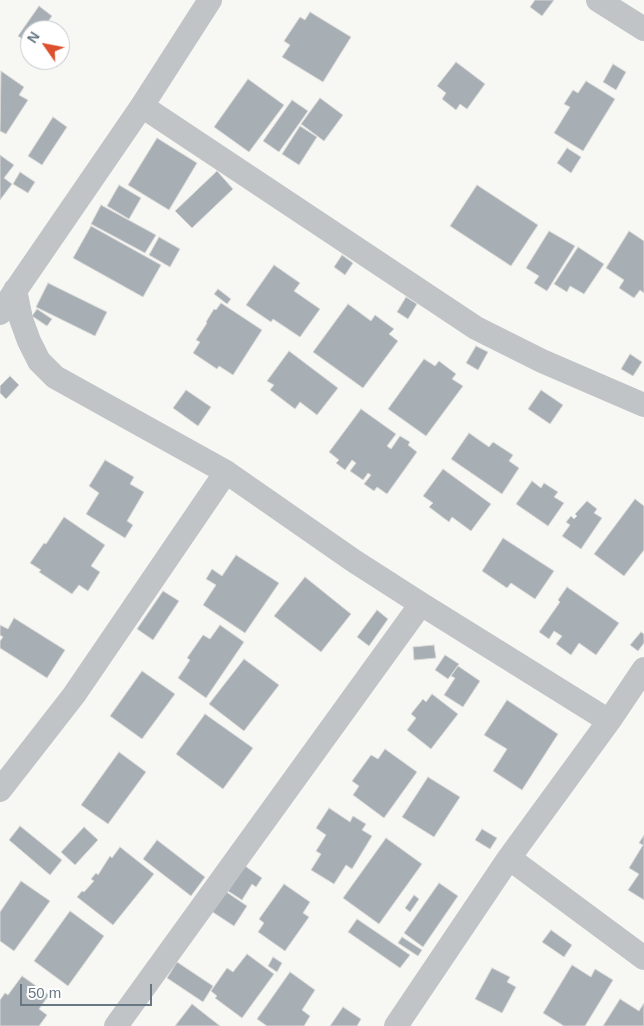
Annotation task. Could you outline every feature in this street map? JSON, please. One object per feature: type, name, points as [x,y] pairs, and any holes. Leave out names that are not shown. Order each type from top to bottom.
[{"type":"street","points":[[0,313],[142,106],[210,0]]},
{"type":"street","points":[[598,0],[644,29]]},
{"type":"street","points":[[142,106],[476,328],[542,361],[644,405]]},
{"type":"street","points":[[16,290],[21,319],[29,341],[39,361],[55,376],[226,472],[354,561],[609,721]]},
{"type":"street","points":[[0,790],[74,696],[226,472]]},
{"type":"street","points":[[116,1026],[421,604]]},
{"type":"street","points":[[396,1026],[508,858],[609,721],[644,669]]},
{"type":"street","points":[[508,858],[644,958]]},
{"type":"building","points":[[535,0],[554,0],[542,16],[530,7]]},
{"type":"building","points":[[39,6],[52,16],[49,20],[29,20]]},
{"type":"building","points":[[310,12],[351,37],[323,82],[282,57],[290,45],[284,41],[300,17],[305,20]]},
{"type":"building","points":[[456,62],[485,84],[467,109],[460,104],[456,110],[442,99],[446,93],[437,86]]},
{"type":"building","points":[[613,64],[626,72],[616,90],[603,82]]},
{"type":"building","points":[[1,71],[24,87],[19,95],[28,100],[6,134],[0,131]]},
{"type":"building","points":[[248,79],[284,105],[249,152],[214,127]]},
{"type":"building","points":[[586,81],[615,99],[583,151],[554,133],[570,107],[564,104],[573,90],[578,93]]},
{"type":"building","points":[[320,98],[343,115],[324,141],[301,124]]},
{"type":"building","points":[[292,100],[308,111],[279,152],[263,141]]},
{"type":"building","points":[[53,117],[67,127],[42,165],[28,156]]},
{"type":"building","points":[[300,126],[317,137],[299,165],[282,154]]},
{"type":"building","points":[[157,138],[197,163],[169,210],[128,185]]},
{"type":"building","points":[[567,148],[581,157],[571,173],[557,163]]},
{"type":"building","points":[[0,155],[14,165],[4,178],[12,184],[0,200]]},
{"type":"building","points":[[217,171],[233,189],[192,228],[175,211]]},
{"type":"building","points":[[20,172],[35,182],[28,193],[13,184]]},
{"type":"building","points":[[119,185],[141,198],[129,219],[107,206]]},
{"type":"building","points":[[477,185],[538,225],[511,266],[450,226]]},
{"type":"building","points":[[101,205],[156,235],[145,253],[91,224]]},
{"type":"building","points":[[91,226],[161,265],[143,297],[73,258]]},
{"type":"building","points":[[549,231],[575,246],[547,291],[534,283],[539,276],[526,268]]},
{"type":"building","points":[[629,231],[644,241],[644,293],[640,290],[634,298],[619,288],[624,280],[606,268]]},
{"type":"building","points":[[159,237],[180,249],[170,267],[149,255]]},
{"type":"building","points":[[578,247],[604,264],[584,294],[570,286],[567,292],[554,284]]},
{"type":"building","points":[[342,255],[353,263],[345,275],[334,267]]},
{"type":"building","points":[[274,265],[300,283],[294,291],[320,309],[300,337],[273,319],[271,322],[246,305]]},
{"type":"building","points":[[48,283],[107,312],[95,336],[36,307]]},
{"type":"building","points":[[218,289],[231,299],[227,304],[214,294]]},
{"type":"building","points":[[406,297],[417,304],[408,319],[397,312]]},
{"type":"building","points":[[221,303],[262,330],[233,375],[219,366],[217,369],[193,353],[200,342],[196,340],[206,322],[214,309],[216,310]]},
{"type":"building","points":[[348,304],[371,321],[375,315],[394,329],[389,334],[398,341],[363,388],[313,352]]},
{"type":"building","points":[[37,309],[52,319],[47,326],[32,316]]},
{"type":"building","points":[[476,346],[488,352],[478,370],[466,363]]},
{"type":"building","points":[[289,351],[338,388],[317,415],[300,402],[295,409],[270,390],[274,385],[267,381]]},
{"type":"building","points":[[630,354],[642,362],[633,376],[621,369]]},
{"type":"building","points":[[424,359],[435,366],[439,361],[456,374],[452,379],[463,386],[426,436],[388,409]]},
{"type":"building","points":[[10,376],[19,385],[6,399],[0,393],[0,386]]},
{"type":"building","points":[[186,390],[211,407],[198,426],[173,408]]},
{"type":"building","points":[[541,390],[563,405],[550,424],[528,409]]},
{"type":"building","points":[[361,409],[396,434],[387,446],[391,449],[400,436],[410,442],[408,445],[417,452],[387,494],[377,487],[374,491],[364,484],[371,475],[368,473],[363,480],[350,471],[356,463],[352,460],[345,470],[336,463],[339,460],[329,452]]},
{"type":"building","points":[[469,433],[489,447],[493,442],[513,455],[509,461],[519,468],[502,494],[451,459]]},
{"type":"building","points":[[105,460],[134,477],[130,484],[144,492],[127,521],[133,525],[125,538],[86,514],[99,493],[89,486]]},
{"type":"building","points":[[443,469],[491,504],[471,531],[452,517],[449,522],[429,507],[433,503],[423,496]]},
{"type":"building","points":[[532,481],[541,488],[544,483],[558,492],[554,497],[564,503],[548,526],[516,504]]},
{"type":"building","points":[[635,499],[644,506],[644,550],[624,576],[594,554]]},
{"type":"building","points":[[587,501],[597,509],[594,513],[602,518],[581,549],[562,536],[570,525],[566,522],[571,516],[574,519],[577,516],[575,514]]},
{"type":"building","points":[[64,517],[105,545],[91,566],[100,572],[88,591],[79,585],[72,594],[39,572],[41,570],[30,563],[44,543],[46,544]]},
{"type":"building","points":[[503,538],[554,571],[535,599],[511,583],[507,588],[482,571]]},
{"type":"building","points":[[236,555],[279,583],[245,633],[203,605],[216,585],[206,579],[212,569],[222,576]]},
{"type":"building","points":[[305,577],[351,614],[321,652],[274,616]]},
{"type":"building","points":[[567,587],[619,623],[596,655],[579,643],[571,655],[556,644],[562,636],[554,631],[549,639],[539,632],[560,602],[558,600]]},
{"type":"building","points":[[163,591],[179,601],[153,640],[137,629]]},
{"type":"building","points":[[377,610],[388,619],[369,646],[357,637]]},
{"type":"building","points":[[14,618],[65,650],[47,678],[0,648],[0,641],[3,637],[0,635],[0,625],[8,629]]},
{"type":"building","points":[[220,625],[244,642],[206,698],[178,678],[190,660],[187,658],[203,635],[210,639]]},
{"type":"building","points":[[641,632],[644,634],[644,643],[638,651],[630,645]]},
{"type":"building","points":[[434,645],[436,658],[414,660],[413,647]]},
{"type":"building","points":[[445,655],[459,664],[448,679],[435,670]]},
{"type":"building","points":[[244,659],[279,685],[244,731],[209,704]]},
{"type":"building","points":[[458,666],[480,681],[463,707],[444,695],[455,678],[451,676]]},
{"type":"building","points":[[142,671],[175,694],[142,739],[110,716]]},
{"type":"building","points":[[432,694],[458,714],[431,749],[407,730],[416,718],[411,714],[423,699],[426,702]]},
{"type":"building","points":[[507,700],[558,734],[522,790],[493,771],[507,749],[484,735]]},
{"type":"building","points":[[205,714],[253,748],[223,789],[176,754]]},
{"type":"building","points":[[385,749],[417,772],[384,818],[353,795],[359,786],[352,781],[371,755],[378,759]]},
{"type":"building","points":[[119,752],[146,772],[108,824],[81,805]]},
{"type":"building","points":[[428,777],[460,797],[434,837],[402,817]]},
{"type":"building","points":[[329,808],[350,822],[353,816],[366,824],[362,830],[372,836],[352,869],[346,865],[334,884],[311,870],[321,854],[316,851],[326,835],[316,828]]},
{"type":"building","points":[[20,826],[62,860],[50,875],[9,840]]},
{"type":"building","points":[[84,827],[98,840],[75,865],[61,852]]},
{"type":"building","points":[[482,829],[497,838],[490,849],[475,840]]},
{"type":"building","points":[[644,835],[644,900],[628,890],[639,874],[629,868],[643,845],[639,843]]},
{"type":"building","points":[[386,838],[422,864],[379,924],[343,898]]},
{"type":"building","points":[[157,840],[205,877],[191,896],[143,859]]},
{"type":"building","points":[[120,847],[154,874],[113,925],[77,897],[94,881],[91,879],[96,873],[98,875],[110,856],[112,858]]},
{"type":"building","points":[[245,866],[262,878],[256,887],[252,884],[242,900],[228,891]]},
{"type":"building","points":[[21,881],[50,901],[14,951],[0,941],[0,912]]},
{"type":"building","points":[[439,883],[458,896],[423,947],[404,933]]},
{"type":"building","points":[[284,884],[310,902],[303,913],[309,917],[285,951],[258,932],[264,923],[259,919]]},
{"type":"building","points":[[225,891],[247,906],[234,926],[211,911]]},
{"type":"building","points":[[414,895],[419,899],[410,912],[405,908]]},
{"type":"building","points":[[70,911],[104,936],[68,986],[34,961]]},
{"type":"building","points":[[357,919],[410,955],[400,968],[348,932]]},
{"type":"building","points":[[551,930],[572,945],[564,957],[542,942]]},
{"type":"building","points":[[402,937],[422,950],[418,956],[398,943]]},
{"type":"building","points":[[247,954],[274,974],[242,1018],[215,998],[217,996],[211,991],[227,968],[233,972]]},
{"type":"building","points":[[273,957],[282,963],[277,972],[268,966]]},
{"type":"building","points":[[177,962],[213,986],[203,1002],[167,978]]},
{"type":"building","points":[[572,965],[591,977],[595,969],[613,980],[585,1026],[564,1026],[543,1013]]},
{"type":"building","points":[[492,968],[510,977],[507,982],[516,987],[502,1013],[475,999]]},
{"type":"building","points":[[290,972],[315,990],[302,1010],[310,1016],[304,1026],[267,1026],[257,1019]]},
{"type":"building","points":[[22,976],[49,995],[39,1009],[47,1015],[39,1026],[0,1026],[0,1000],[5,993],[8,995]]},
{"type":"building","points":[[620,999],[639,1011],[644,1003],[644,1026],[603,1026]]},
{"type":"building","points":[[192,1004],[220,1026],[175,1026]]},
{"type":"building","points":[[343,1007],[361,1019],[357,1026],[330,1026]]}]
